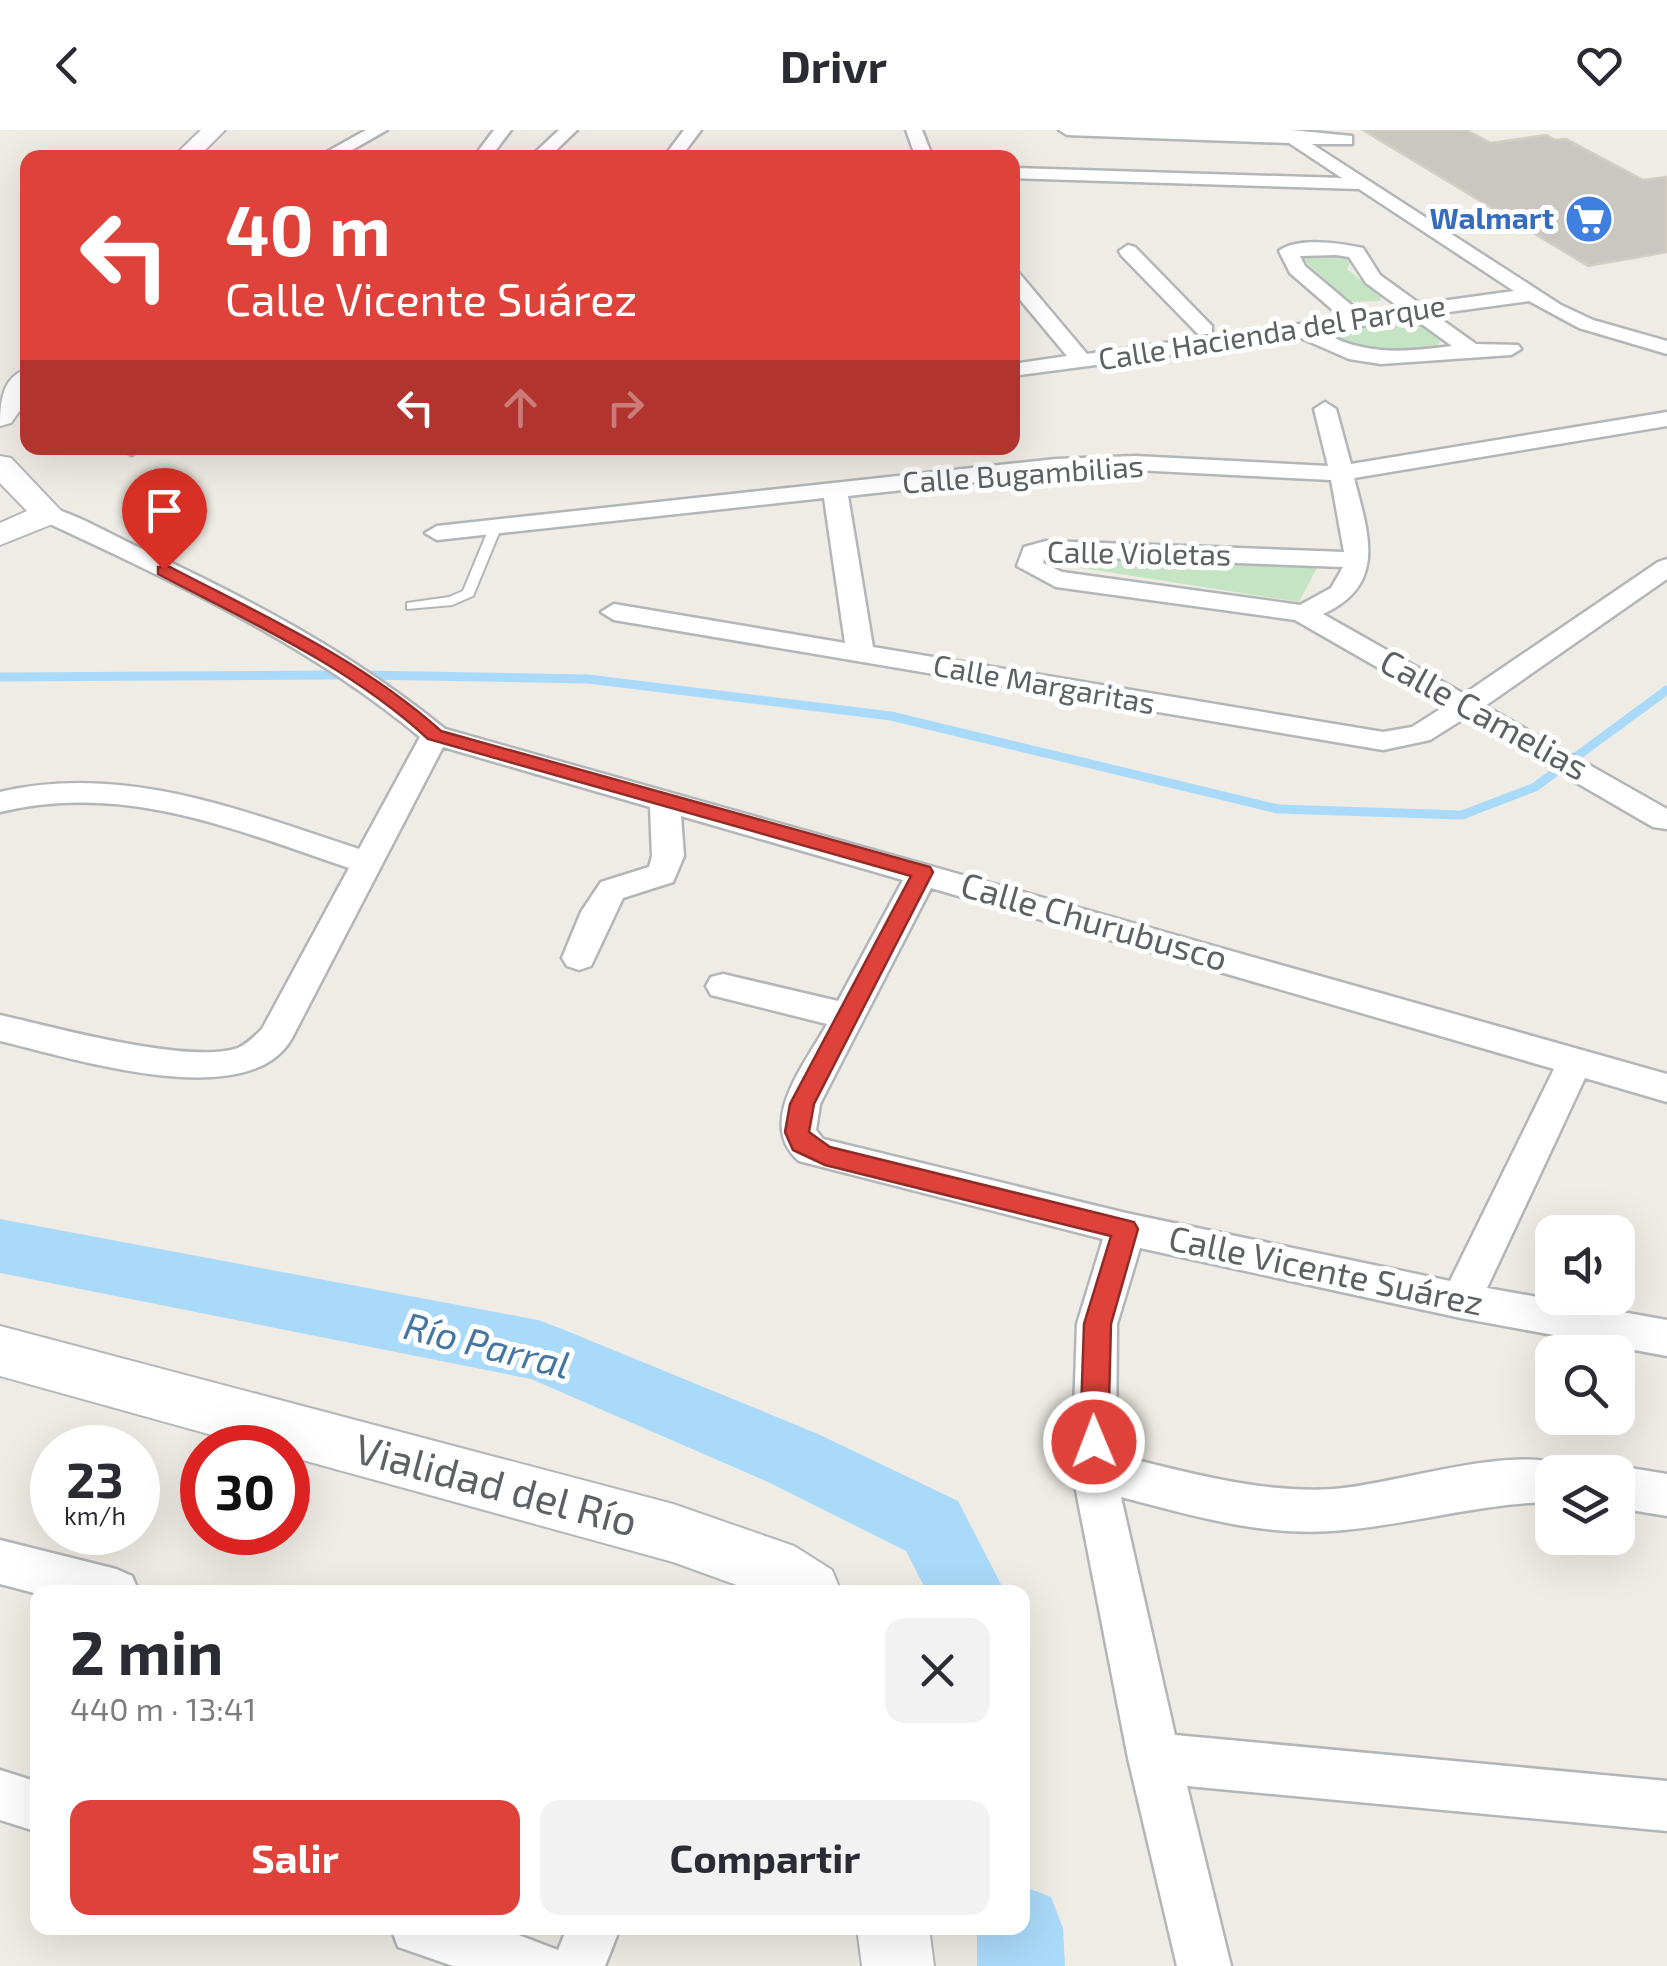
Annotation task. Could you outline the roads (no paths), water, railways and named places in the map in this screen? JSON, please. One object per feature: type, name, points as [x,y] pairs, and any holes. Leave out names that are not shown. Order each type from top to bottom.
[{"type":"main road","points":[[192,150],[214,130]]},
{"type":"main road","points":[[0,417],[20,389]]},
{"type":"main road","points":[[0,465],[48,514],[0,535]]},
{"type":"main road","name":"Vialidad del Río","points":[[0,1351],[673,1533],[772,1567],[799,1585]]},
{"type":"main road","points":[[894,1935],[898,1966]]},
{"type":"street","points":[[339,150],[378,130]]},
{"type":"street","points":[[372,150],[388,130]]},
{"type":"street","points":[[487,150],[503,130]]},
{"type":"street","points":[[547,150],[568,130]]},
{"type":"street","points":[[677,150],[694,130]]},
{"type":"street","points":[[1067,130],[1287,134],[1346,140]]},
{"type":"street","points":[[1287,134],[1523,289],[1586,324],[1667,348]]},
{"type":"street","points":[[1020,173],[1360,184]]},
{"type":"street","points":[[1128,251],[1206,330]]},
{"type":"street","points":[[1352,317],[1297,268],[1288,252],[1356,252],[1367,274],[1468,348]]},
{"type":"street","points":[[1020,286],[1076,354]]},
{"type":"street","name":"Calle Hacienda del Parque","points":[[1020,368],[1206,330],[1352,317],[1523,289]]},
{"type":"street","name":"Calle Hacienda del Parque","points":[[1020,354],[1076,354],[1304,331],[1352,317]]},
{"type":"street","points":[[1304,331],[1334,349],[1373,360],[1468,348],[1511,349]]},
{"type":"street","points":[[1302,613],[1334,599],[1345,588],[1357,560],[1325,409]]},
{"type":"street","name":"Calle Bugambilias","points":[[437,533],[1103,464],[1339,472],[1667,418]]},
{"type":"street","points":[[835,491],[860,653]]},
{"type":"street","name":"Calle Churubusco","points":[[48,514],[322,653],[423,724],[665,800],[1667,1088]]},
{"type":"street","name":"Calle Violetas","points":[[1302,613],[1056,578],[1030,566],[1031,555],[1038,549],[1058,548],[1357,560]]},
{"type":"street","name":"Calle Margaritas","points":[[614,612],[1360,740],[1404,739],[1467,706],[1667,567]]},
{"type":"street","name":"Calle Camelias","points":[[1302,613],[1666,822]]},
{"type":"street","points":[[0,1028],[182,1062],[241,1062],[260,1052],[275,1038],[369,863],[423,724]]},
{"type":"street","points":[[0,802],[88,794],[152,796],[369,863]]},
{"type":"street","points":[[579,958],[596,912],[612,890],[662,874],[668,856],[665,800]]},
{"type":"street","points":[[723,986],[850,1017],[923,872]]},
{"type":"street","name":"Calle Vicente Suárez","points":[[850,1017],[797,1118],[802,1143],[812,1151],[1126,1229],[1462,1301],[1667,1338]]},
{"type":"street","points":[[1462,1301],[1574,1064]]},
{"type":"street","points":[[1126,1229],[1098,1324],[1094,1470],[1108,1558],[1204,1966]]},
{"type":"street","points":[[1094,1470],[1206,1497],[1280,1508],[1332,1510],[1450,1488],[1535,1480]]},
{"type":"street","points":[[1635,1490],[1667,1495]]},
{"type":"street","points":[[0,1562],[89,1585]]},
{"type":"street","points":[[1153,1758],[1667,1806]]},
{"type":"street","points":[[0,1795],[30,1804]]},
{"type":"street","points":[[439,1935],[538,1966]]},
{"type":"street","points":[[578,1966],[591,1935]]},
{"type":"lane","points":[[412,606],[452,601],[468,594],[495,528]]},
{"type":"waterway","points":[[0,677],[346,675]]},
{"type":"waterway","points":[[363,675],[588,679],[891,716],[1278,809],[1462,815],[1535,787],[1667,690]]},
{"type":"waterway","name":"Río Parral","points":[[0,1246],[538,1350],[793,1458],[932,1526],[963,1585]]},
{"type":"waterway","name":"Río Parral","points":[[1020,1935],[1021,1966]]},
{"type":"place","name":"Walmart","points":[[1589,219]]}]
